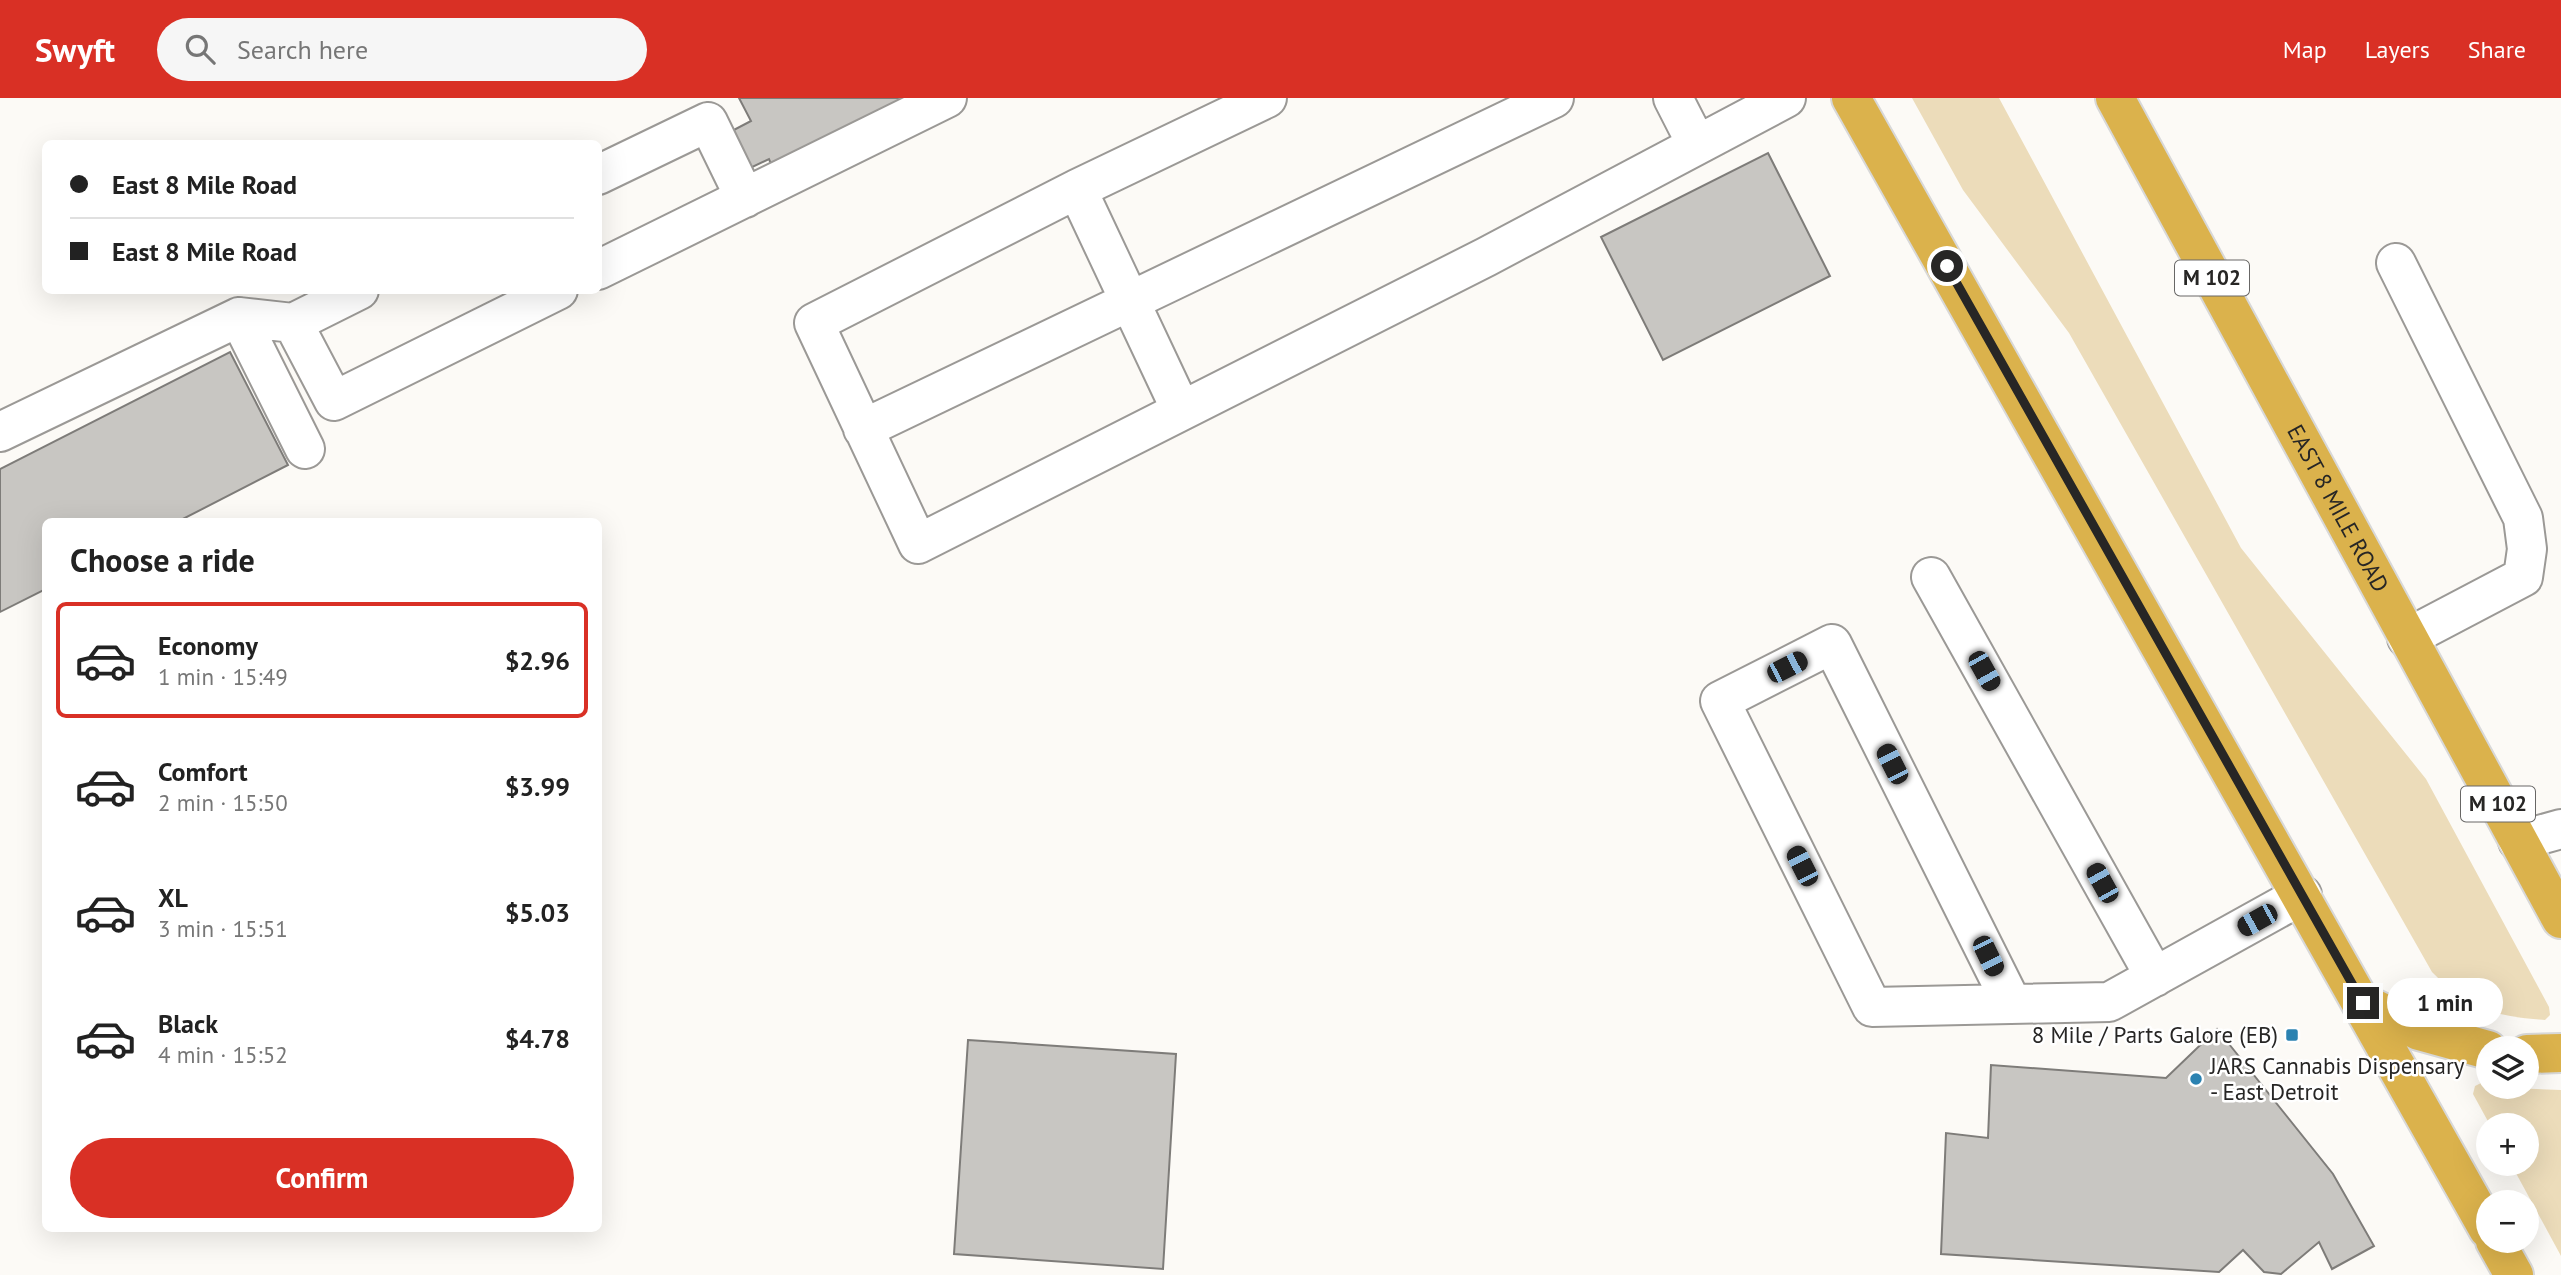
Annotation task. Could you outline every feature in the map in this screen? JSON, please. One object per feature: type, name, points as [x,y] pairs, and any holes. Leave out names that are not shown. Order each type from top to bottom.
[{"type":"highway","points":[[1851,98],[2476,1207]]},
{"type":"highway","name":"EAST 8 MILE ROAD","points":[[2115,98],[2561,919]]},
{"type":"highway","points":[[2363,1003],[2419,1031],[2476,1047]]},
{"type":"highway","points":[[2539,1054],[2561,1053]]},
{"type":"highway","points":[[2502,1253],[2514,1275]]},
{"type":"lane","points":[[602,268],[947,98]]},
{"type":"lane","points":[[1267,98],[1077,189],[814,323],[918,544],[1486,257],[1786,98]]},
{"type":"lane","points":[[863,429],[1554,98]]},
{"type":"lane","points":[[1673,98],[1697,145]]},
{"type":"lane","points":[[602,173],[708,122],[746,198]]},
{"type":"lane","points":[[1077,189],[1132,300],[1181,410]]},
{"type":"lane","points":[[2396,263],[2523,518],[2527,549],[2523,577],[2407,638]]},
{"type":"lane","points":[[0,432],[239,317],[293,323],[351,294]]},
{"type":"lane","points":[[293,323],[334,401],[550,294]]},
{"type":"lane","points":[[239,317],[305,449]]},
{"type":"lane","points":[[1931,577],[2155,977]]},
{"type":"lane","points":[[2012,1004],[1832,644],[1720,701],[1872,1007],[2109,1002],[2302,895]]},
{"type":"lane","points":[[2518,841],[2561,829]]},
{"type":"shaded area","points":[[1912,98],[1999,98],[2241,548],[2426,779],[2549,1007],[2550,1015],[2545,1020],[2483,1009],[2458,995],[2432,972],[2069,333],[1963,190]]},
{"type":"shaded area","points":[[2475,1086],[2476,1099],[2539,1099],[2539,1089],[2561,1090],[2561,1256],[2539,1216],[2539,1190],[2525,1190],[2518,1176],[2539,1176],[2539,1113],[2483,1113],[2473,1094]]},
{"type":"building","points":[[739,98],[922,98],[774,171],[769,159],[746,170],[728,133],[751,121]]},
{"type":"building","points":[[1768,153],[1830,276],[1663,360],[1601,237]]},
{"type":"building","points":[[230,352],[288,465],[185,518],[42,518],[42,591],[0,612],[0,469]]},
{"type":"building","points":[[2217,1029],[2333,1174],[2374,1246],[2332,1269],[2319,1242],[2281,1274],[2264,1272],[2243,1250],[2219,1272],[1941,1254],[1946,1133],[1988,1138],[1991,1065],[2166,1078]]},
{"type":"building","points":[[968,1040],[1176,1054],[1163,1269],[954,1254]]},
{"type":"place","name":"8 Mile / Parts Galore (EB)","points":[[2292,1035]]},
{"type":"place","name":"JARS Cannabis Dispensary - East Detroit","points":[[2196,1079]]},
{"type":"route","points":[[1947,266],[2363,1003]]}]
